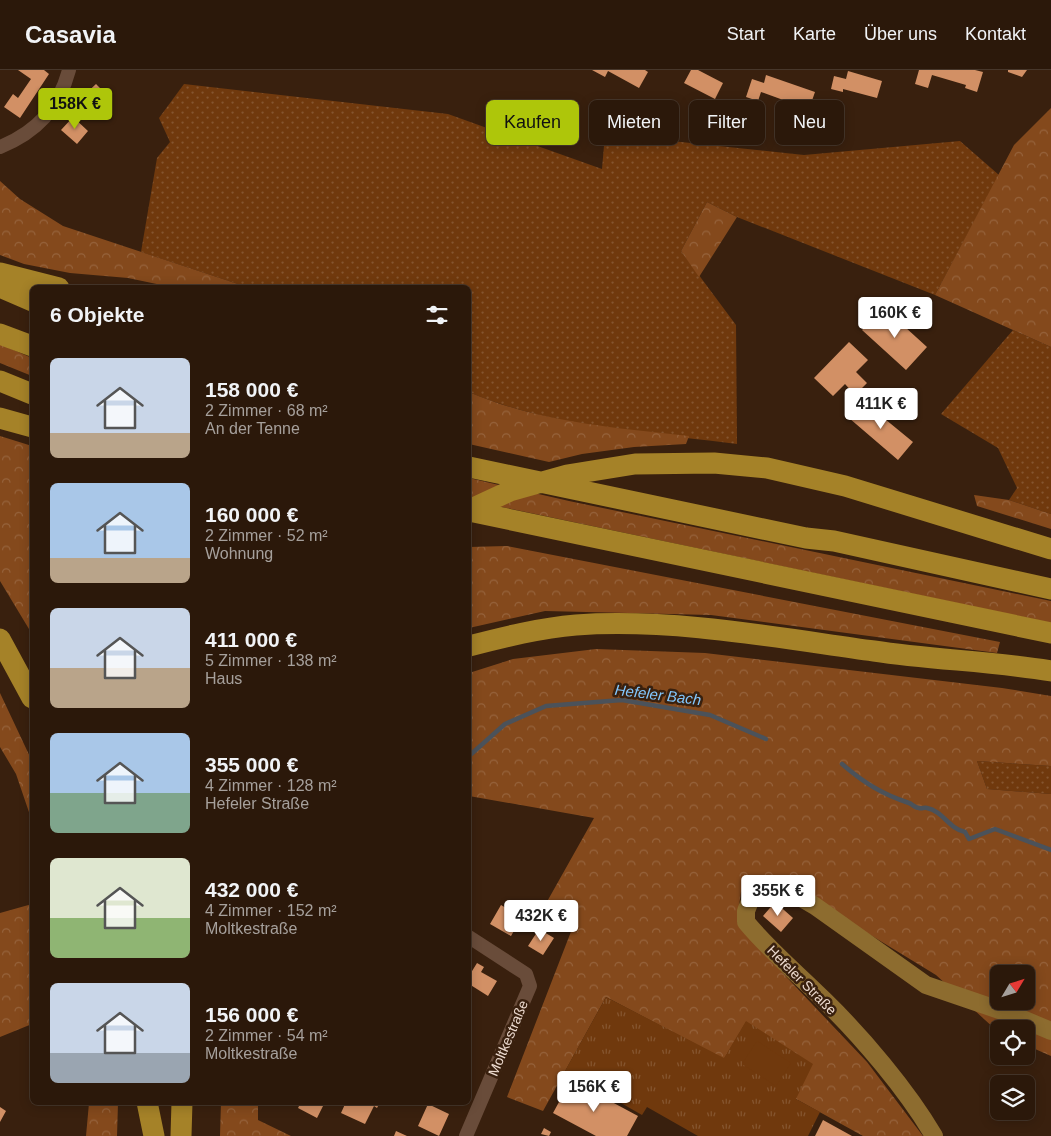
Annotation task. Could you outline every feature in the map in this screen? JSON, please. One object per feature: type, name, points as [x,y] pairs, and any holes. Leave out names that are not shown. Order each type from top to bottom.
[{"type":"highway","points":[[0,273],[47,285]]},
{"type":"highway","points":[[0,287],[30,300]]},
{"type":"highway","points":[[0,334],[30,345]]},
{"type":"highway","points":[[0,381],[30,393]]},
{"type":"highway","points":[[0,418],[30,426]]},
{"type":"highway","points":[[471,509],[510,491],[567,475],[635,464],[714,463],[767,468],[845,486],[1051,549]]},
{"type":"highway","points":[[471,467],[1051,589]]},
{"type":"highway","points":[[471,510],[1051,634]]},
{"type":"highway","points":[[471,646],[530,631],[577,625],[636,626],[782,638],[876,652],[1051,670]]},
{"type":"highway","points":[[0,639],[30,694]]},
{"type":"highway","points":[[148,1105],[155,1136]]},
{"type":"highway","points":[[155,1136],[159,1105]]},
{"type":"highway","points":[[181,1136],[182,1105]]},
{"type":"main road","name":"Hefeler Straße","points":[[934,1136],[898,1086],[826,1001],[746,922],[746,911],[750,901],[767,890],[791,892],[815,906],[926,985],[1008,1013],[1051,1031]]},
{"type":"street","points":[[0,147],[24,134],[51,112],[61,96],[69,70]]},
{"type":"street","name":"Moltkestraße","points":[[466,1136],[530,986],[526,974],[471,938]]},
{"type":"green space","points":[[184,84],[448,114],[486,128],[486,145],[535,145],[602,169],[604,145],[679,145],[679,142],[689,143],[689,145],[709,145],[804,155],[960,141],[999,175],[935,295],[737,217],[707,202],[681,251],[736,325],[737,444],[635,432],[566,421],[500,404],[471,393],[471,285],[241,285],[141,252],[157,158],[170,142],[159,118]]},
{"type":"green space","points":[[1051,108],[1051,347],[935,295],[1014,145]]},
{"type":"green space","points":[[0,181],[20,199],[63,226],[241,285],[161,285],[128,278],[70,273],[24,264],[0,255]]},
{"type":"green space","points":[[707,202],[737,217],[699,277],[681,251]]},
{"type":"green space","points":[[1013,330],[1051,347],[1051,514],[1009,500],[1017,488],[998,448],[941,414]]},
{"type":"green space","points":[[0,344],[30,357],[30,375],[0,363]]},
{"type":"green space","points":[[471,393],[495,402],[549,417],[689,436],[686,444],[634,447],[582,454],[549,462],[471,444]]},
{"type":"green space","points":[[0,436],[30,445],[30,631],[0,581]]},
{"type":"green space","points":[[471,478],[569,501],[1051,601],[1051,623],[471,500]]},
{"type":"green space","points":[[974,495],[1009,500],[1051,514],[1051,529],[977,506]]},
{"type":"green space","points":[[507,546],[1000,642],[997,653],[711,615],[545,611],[471,628],[471,547]]},
{"type":"green space","points":[[596,649],[705,653],[1002,688],[1051,696],[1051,766],[977,761],[987,789],[1051,794],[1051,1056],[1035,1049],[1035,1020],[990,1020],[990,1024],[936,975],[782,881],[766,875],[741,892],[737,922],[759,948],[867,1062],[923,1136],[863,1136],[796,1099],[746,1022],[724,1059],[606,997],[543,1111],[507,1097],[572,929],[544,907],[594,818],[471,796],[471,672],[513,659]]},
{"type":"green space","points":[[0,693],[30,757],[30,815],[16,774],[0,747]]},
{"type":"green space","points":[[977,761],[1051,766],[1051,794],[987,789]]},
{"type":"green space","points":[[30,905],[30,1025],[0,1037],[0,913]]},
{"type":"green space","points":[[606,997],[724,1058],[746,1021],[813,1064],[796,1099],[820,1112],[808,1136],[698,1136],[647,1107],[642,1115],[565,1071]]},
{"type":"green space","points":[[757,1041],[791,1063],[776,1086],[742,1064]]},
{"type":"green space","points":[[89,1105],[118,1105],[117,1136],[86,1136]]},
{"type":"green space","points":[[221,1105],[258,1105],[258,1120],[291,1136],[220,1136]]},
{"type":"building","points":[[18,70],[44,70],[49,74],[20,118],[4,107],[13,94],[18,98],[31,79]]},
{"type":"building","points":[[592,70],[645,70],[648,72],[639,88],[608,71],[605,77]]},
{"type":"building","points":[[691,70],[698,70],[723,83],[715,99],[684,83]]},
{"type":"building","points":[[919,70],[975,70],[983,72],[977,92],[965,88],[966,85],[932,75],[928,88],[915,84]]},
{"type":"building","points":[[1008,70],[1027,70],[1022,77],[1008,72]]},
{"type":"building","points":[[848,71],[882,81],[877,98],[843,89],[843,92],[831,89],[834,76],[846,79]]},
{"type":"building","points":[[766,75],[815,92],[812,100],[783,100],[761,92],[758,100],[746,97],[752,79],[764,83]]},
{"type":"building","points":[[96,84],[106,94],[91,109],[80,99]]},
{"type":"building","points":[[73,117],[88,131],[77,144],[61,130]]},
{"type":"building","points":[[883,307],[927,347],[906,370],[862,330]]},
{"type":"building","points":[[849,342],[868,360],[856,372],[867,383],[855,395],[845,384],[833,396],[814,378]]},
{"type":"building","points":[[863,401],[913,442],[898,460],[849,418]]},
{"type":"building","points":[[775,902],[793,918],[781,932],[763,916]]},
{"type":"building","points":[[501,905],[522,917],[511,936],[490,924]]},
{"type":"building","points":[[539,929],[554,938],[543,955],[528,946]]},
{"type":"building","points":[[477,963],[484,967],[481,972],[497,981],[488,996],[471,985],[471,973]]},
{"type":"building","points":[[571,1080],[638,1116],[627,1136],[596,1136],[553,1113]]},
{"type":"building","points":[[300,1105],[324,1105],[317,1118],[298,1108]]},
{"type":"building","points":[[345,1105],[378,1105],[377,1108],[374,1106],[365,1124],[341,1113]]},
{"type":"building","points":[[428,1105],[449,1114],[439,1136],[418,1126]]},
{"type":"building","points":[[0,1107],[6,1111],[0,1122]]},
{"type":"building","points":[[823,1120],[852,1136],[815,1136]]},
{"type":"building","points":[[544,1128],[551,1132],[549,1136],[541,1134]]},
{"type":"building","points":[[396,1131],[407,1136],[394,1136]]},
{"type":"waterway","name":"Hefeler Bach","points":[[471,754],[505,724],[546,706],[622,700],[710,715],[766,739]]},
{"type":"waterway","name":"Hefeler Bach","points":[[842,764],[882,792],[916,807],[933,810],[959,830],[965,832],[969,839],[995,829],[1051,850]]}]
